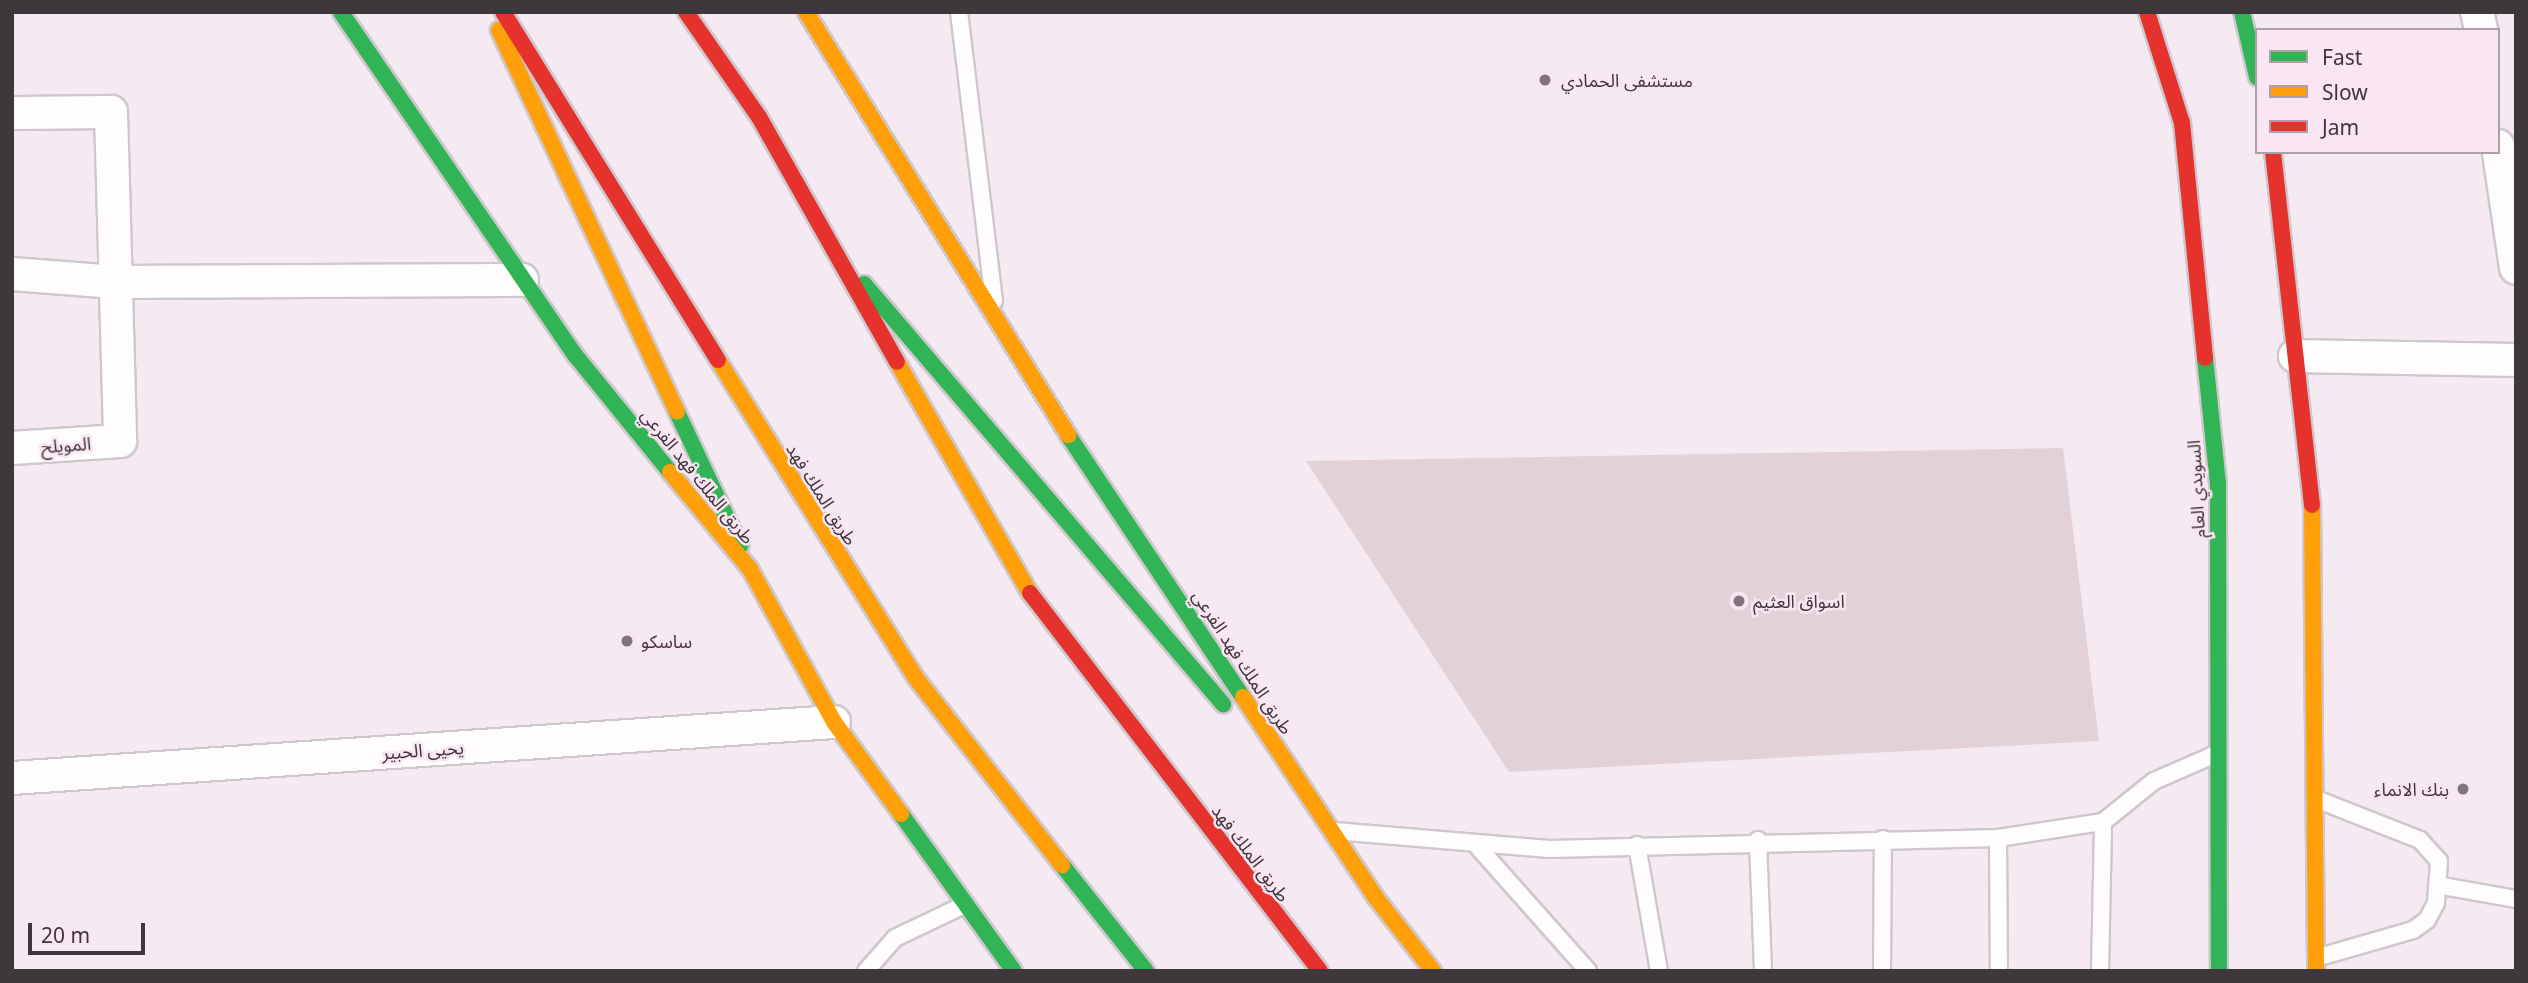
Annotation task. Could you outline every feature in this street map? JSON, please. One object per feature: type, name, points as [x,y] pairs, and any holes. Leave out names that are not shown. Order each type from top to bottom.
[{"type":"main road","name":"طريق الملك فهد الفرعي","points":[[341,12],[575,355],[750,569],[834,722],[1014,971]]},
{"type":"main road","points":[[490,12],[750,569]]},
{"type":"main road","name":"طريق الملك فهد","points":[[503,12],[915,677],[1146,971]]},
{"type":"main road","name":"طريق الملك فهد","points":[[686,12],[759,117],[1022,583],[1274,915],[1320,971]]},
{"type":"main road","name":"طريق الملك فهد الفرعي","points":[[806,12],[997,328],[1331,830],[1433,971]]},
{"type":"main road","name":"السويدي العام","points":[[2147,12],[2182,123],[2214,443],[2220,752],[2219,971]]},
{"type":"main road","points":[[2242,12],[2255,68]]},
{"type":"main road","points":[[2273,154],[2313,514],[2316,964]]},
{"type":"main road","points":[[831,246],[1331,830]]},
{"type":"street","points":[[12,113],[111,113],[116,282]]},
{"type":"street","points":[[2499,154],[2516,268]]},
{"type":"street","points":[[12,274],[116,282],[522,280]]},
{"type":"street","name":"المويلح","points":[[12,448],[120,441],[116,282]]},
{"type":"street","points":[[2295,356],[2516,360]]},
{"type":"street","name":"يحيى الحبير","points":[[12,778],[834,722]]},
{"type":"lane","points":[[959,12],[997,328]]},
{"type":"lane","points":[[1331,830],[1478,847],[1758,840],[1998,838],[2103,822],[2154,781],[2220,752]]},
{"type":"lane","points":[[2315,799],[2430,847],[2439,862],[2431,911],[2413,930],[2316,964]]},
{"type":"lane","points":[[2100,971],[2103,822]]},
{"type":"lane","points":[[1998,838],[1999,971]]},
{"type":"lane","points":[[1882,971],[1883,839]]},
{"type":"lane","points":[[1758,840],[1763,971]]},
{"type":"lane","points":[[1637,845],[1659,971]]},
{"type":"lane","points":[[1478,847],[1588,971]]},
{"type":"lane","points":[[2437,886],[2516,899]]},
{"type":"lane","points":[[866,971],[895,938],[964,905]]},
{"type":"building","name":"اسواق العثيم","points":[[2063,448],[2099,741],[1509,772],[1306,461]]},
{"type":"traffic: fast","points":[[341,12],[575,355],[670,472]]},
{"type":"traffic: fast","points":[[2242,12],[2255,68]]},
{"type":"traffic: fast","points":[[864,284],[1223,704]]},
{"type":"traffic: fast","points":[[2205,358],[2218,484],[2219,971]]},
{"type":"traffic: fast","points":[[677,412],[740,546]]},
{"type":"traffic: fast","points":[[1068,435],[1243,697]]},
{"type":"traffic: fast","points":[[901,814],[1014,971]]},
{"type":"traffic: fast","points":[[1062,865],[1146,971]]},
{"type":"traffic: slow","points":[[806,12],[1068,435]]},
{"type":"traffic: slow","points":[[499,30],[677,412]]},
{"type":"traffic: slow","points":[[718,360],[915,677],[1062,865]]},
{"type":"traffic: slow","points":[[897,362],[1030,593]]},
{"type":"traffic: slow","points":[[670,472],[750,569],[834,722],[901,814]]},
{"type":"traffic: slow","points":[[2312,505],[2316,971]]},
{"type":"traffic: slow","points":[[1243,697],[1376,898],[1433,971]]},
{"type":"traffic: jam","points":[[503,12],[718,360]]},
{"type":"traffic: jam","points":[[686,12],[759,117],[897,362]]},
{"type":"traffic: jam","points":[[2147,12],[2182,123],[2205,358]]},
{"type":"traffic: jam","points":[[2273,154],[2312,505]]},
{"type":"traffic: jam","points":[[1030,593],[1320,971]]},
{"type":"place","name":"مستشفى الحمادي","points":[[1545,80]]},
{"type":"place","name":"اسواق العثيم","points":[[1739,601]]},
{"type":"place","name":"ساسكو","points":[[627,641]]},
{"type":"place","name":"بنك الانماء","points":[[2463,789]]}]
